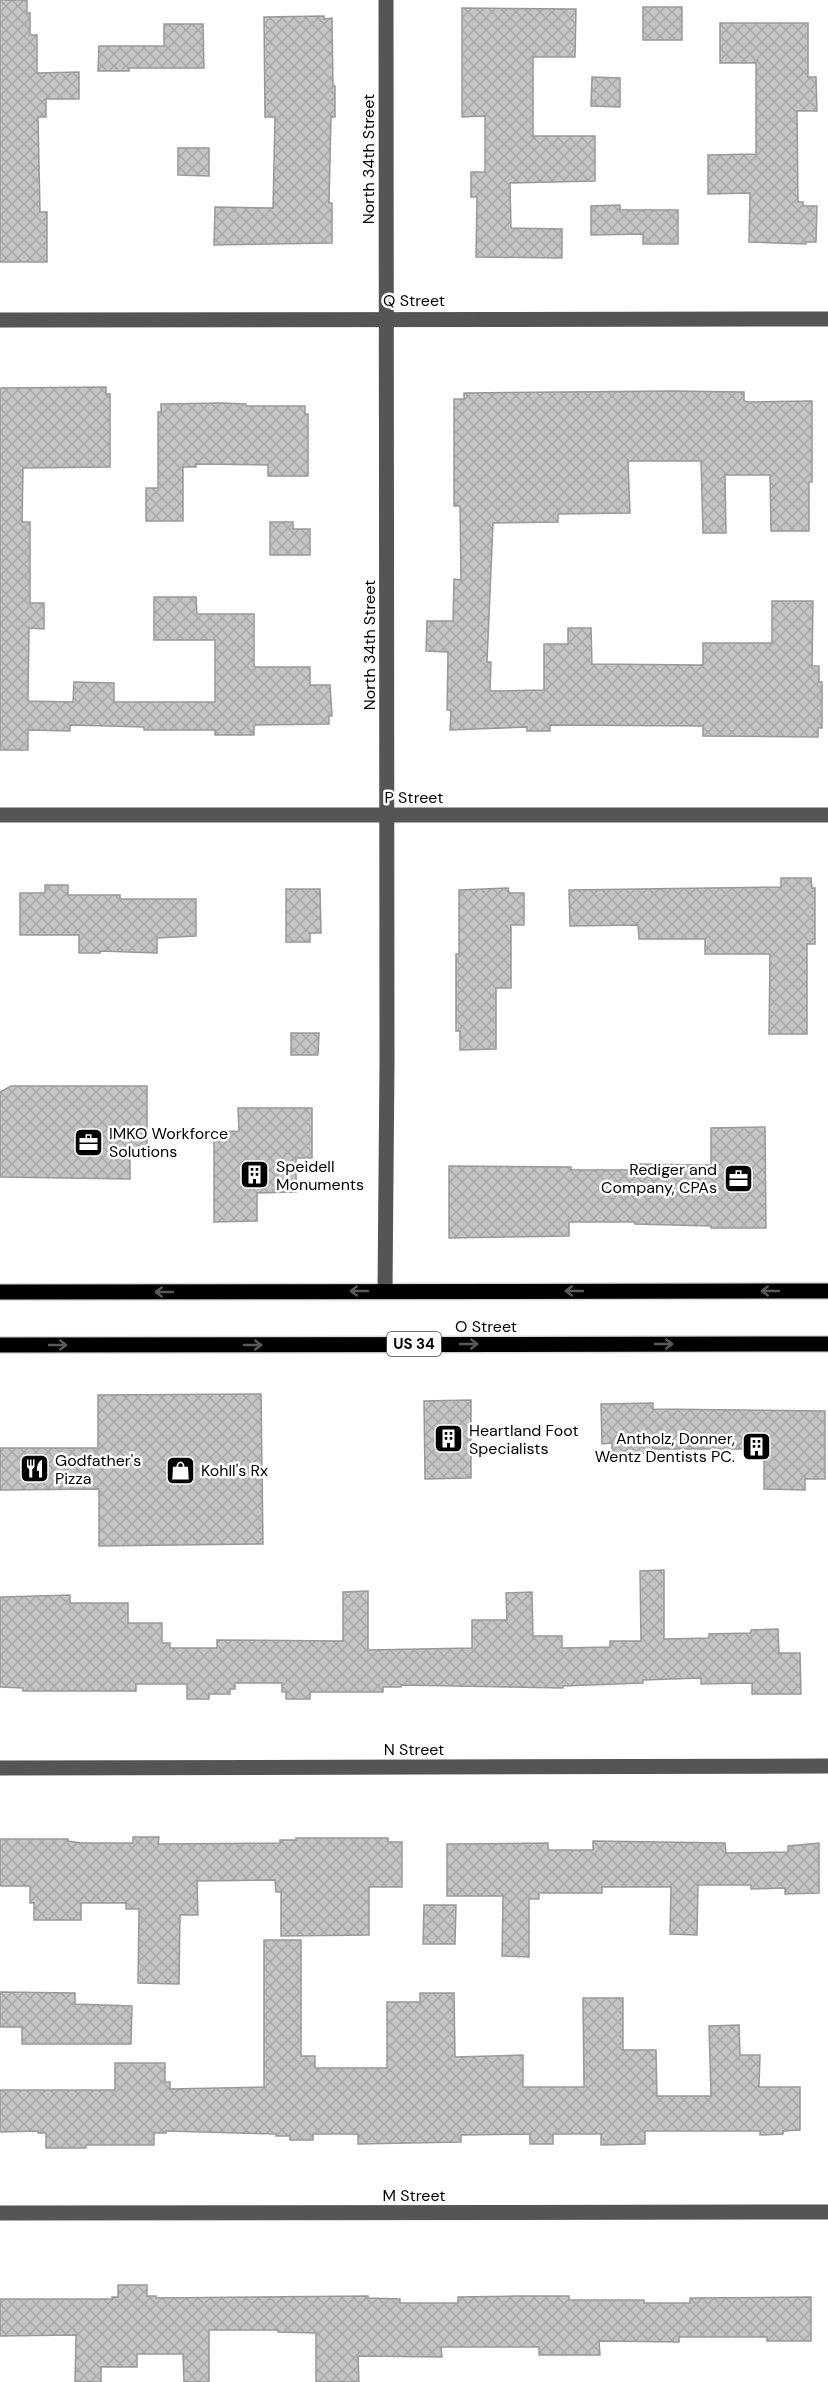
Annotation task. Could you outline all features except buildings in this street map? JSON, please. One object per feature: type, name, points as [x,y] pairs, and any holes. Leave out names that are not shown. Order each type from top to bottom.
[{"type":"main road","points":[[0,1292],[828,1291]]},
{"type":"main road","name":"O Street","points":[[0,1345],[828,1344]]},
{"type":"street","name":"North 34th Street","points":[[385,1291],[386,0]]},
{"type":"street","name":"Q Street","points":[[0,320],[828,319]]},
{"type":"street","name":"P Street","points":[[0,815],[828,815]]},
{"type":"street","name":"N Street","points":[[0,1768],[828,1766]]},
{"type":"street","name":"M Street","points":[[0,2213],[828,2212]]},
{"type":"place","name":"IMKO Workforce Solutions","points":[[88,1142]]},
{"type":"place","name":"Speidell Monuments","points":[[255,1175]]},
{"type":"place","name":"Rediger and Company, CPAs","points":[[738,1178]]},
{"type":"place","name":"Heartland Foot Specialists","points":[[448,1439]]},
{"type":"place","name":"Antholz, Donner, Wentz Dentists PC.","points":[[756,1447]]},
{"type":"place","name":"Godfather's Pizza","points":[[34,1469]]},
{"type":"place","name":"Kohll's Rx","points":[[180,1470]]}]
